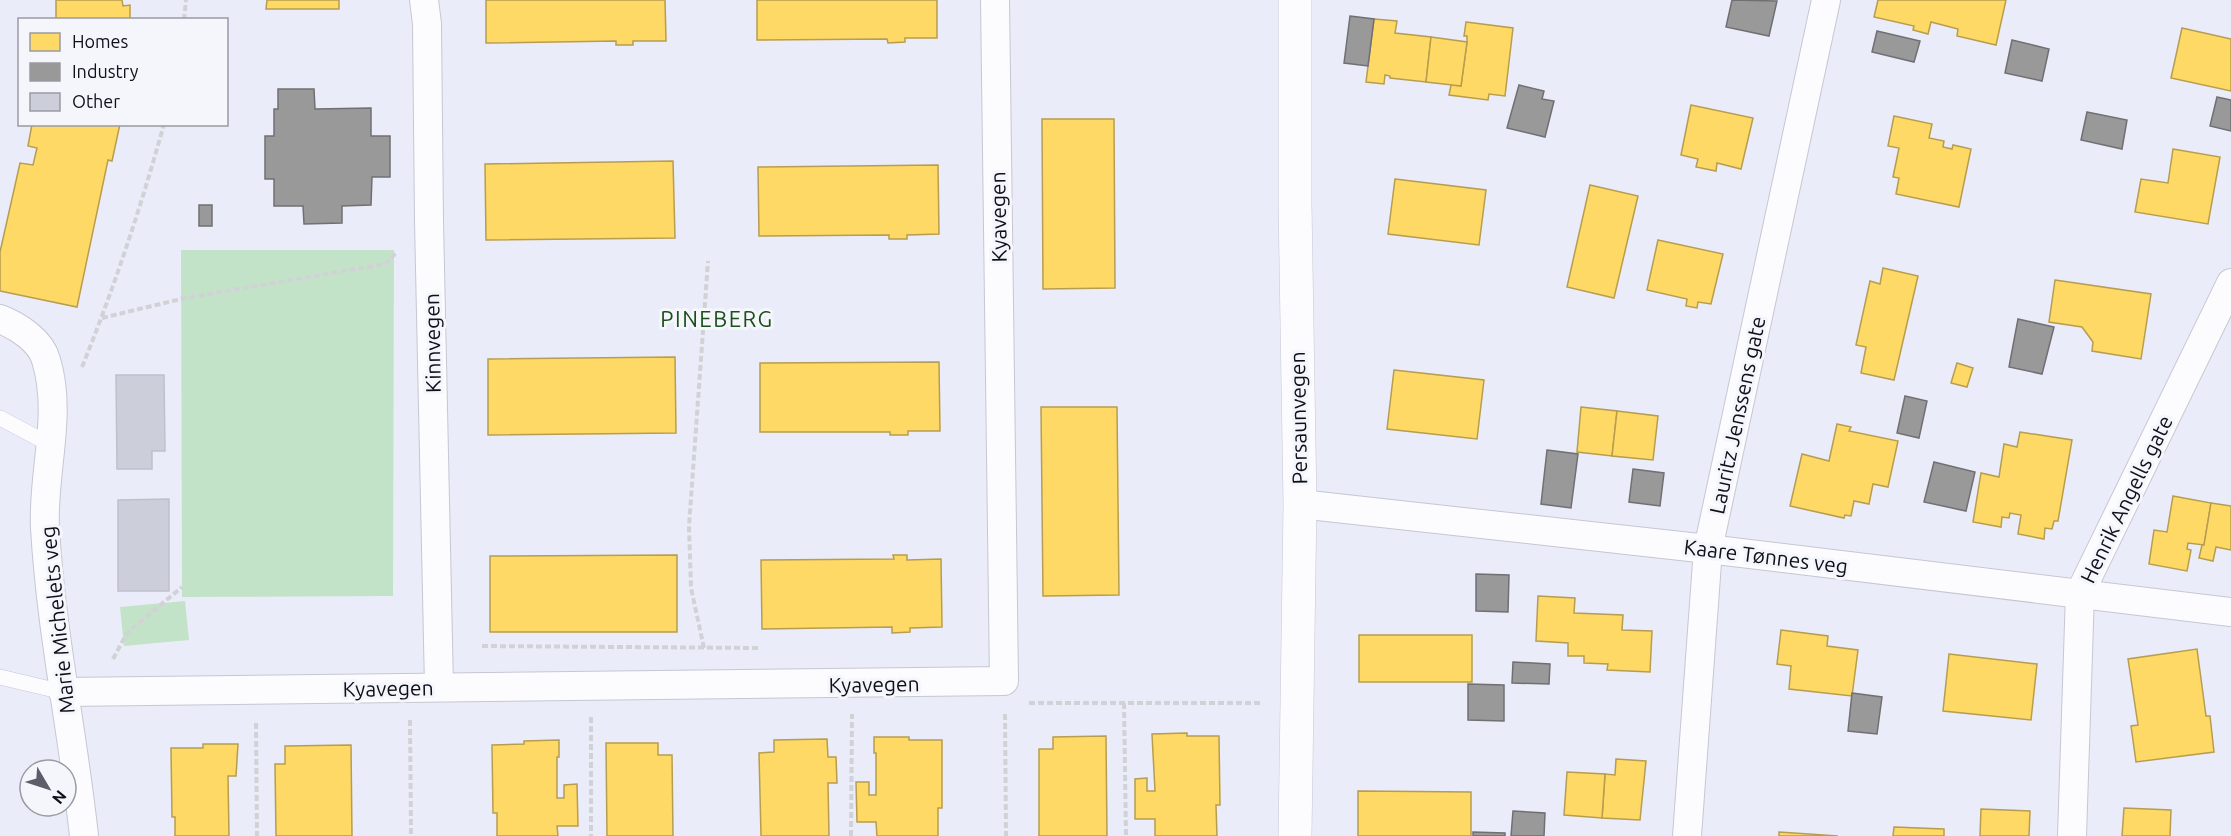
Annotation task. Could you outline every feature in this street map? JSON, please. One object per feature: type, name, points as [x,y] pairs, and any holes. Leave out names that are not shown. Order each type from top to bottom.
[{"type":"street","name":"Kinnvegen","points":[[424,0],[427,24],[439,687]]},
{"type":"street","name":"Kyavegen","points":[[76,692],[852,684],[1004,692],[995,0]]},
{"type":"street","name":"Persaunvegen","points":[[1295,0],[1295,204],[1300,504],[1295,836]]},
{"type":"street","name":"Lauritz Jenssens gate","points":[[1687,836],[1708,549],[1826,0]]},
{"type":"street","name":"Henrik Angells gate","points":[[2072,836],[2080,593],[2231,282]]},
{"type":"street","name":"Marie Michelets veg","points":[[0,319],[10,323],[31,338],[45,357],[52,384],[51,445],[45,519],[48,567],[76,692],[84,836]]},
{"type":"street","name":"Kaare Tønnes veg","points":[[1300,504],[1708,549],[2231,612]]},
{"type":"lane","points":[[0,418],[51,445]]},
{"type":"lane","points":[[0,677],[76,692]]},
{"type":"path","points":[[184,18],[186,0]]},
{"type":"path","points":[[81,371],[130,236],[163,126]]},
{"type":"path","points":[[102,318],[185,298],[385,264],[429,221]]},
{"type":"path","points":[[708,261],[689,526],[691,588],[711,686]]},
{"type":"path","points":[[76,692],[103,680],[127,633],[182,587]]},
{"type":"path","points":[[482,646],[737,648]]},
{"type":"path","points":[[851,836],[852,684]]},
{"type":"path","points":[[591,686],[591,836]]},
{"type":"path","points":[[410,687],[411,836]]},
{"type":"path","points":[[256,689],[257,836]]},
{"type":"path","points":[[1006,836],[1004,692],[1124,703],[1297,703]]},
{"type":"path","points":[[1124,703],[1126,836]]},
{"type":"green space","points":[[181,250],[394,250],[393,596],[182,597]]},
{"type":"green space","points":[[185,601],[189,640],[124,646],[120,607]]},
{"type":"building: Homes","points":[[56,0],[122,0],[123,6],[130,5],[130,18],[56,18]]},
{"type":"building: Homes","points":[[267,0],[339,0],[339,9],[266,9]]},
{"type":"building: Homes","points":[[486,0],[665,0],[666,41],[633,41],[633,45],[616,45],[616,41],[486,43]]},
{"type":"building: Homes","points":[[757,0],[937,0],[937,38],[905,38],[905,42],[888,43],[887,39],[757,40]]},
{"type":"building: Homes","points":[[1878,0],[2006,0],[1996,45],[1957,36],[1958,29],[1931,22],[1928,34],[1913,30],[1914,26],[1874,17]]},
{"type":"building: Homes","points":[[1374,19],[1397,21],[1395,33],[1431,37],[1426,82],[1390,78],[1385,75],[1384,84],[1366,82]]},
{"type":"building: Homes","points":[[1466,22],[1513,28],[1505,96],[1489,94],[1488,100],[1449,95],[1451,85],[1461,86],[1467,42],[1467,36],[1464,36]]},
{"type":"building: Homes","points":[[2182,28],[2231,39],[2231,91],[2171,78]]},
{"type":"building: Homes","points":[[1431,37],[1467,42],[1461,86],[1426,82]]},
{"type":"building: Homes","points":[[1691,105],[1753,118],[1741,169],[1717,163],[1716,171],[1696,167],[1698,159],[1681,155]]},
{"type":"building: Homes","points":[[1894,116],[1932,124],[1929,138],[1944,141],[1943,147],[1952,149],[1953,145],[1971,149],[1959,207],[1896,194],[1899,178],[1893,177],[1899,148],[1888,146]]},
{"type":"building: Homes","points":[[1042,119],[1114,119],[1115,288],[1043,289]]},
{"type":"building: Homes","points":[[32,126],[120,126],[112,161],[108,160],[77,307],[0,291],[0,252],[20,163],[33,165],[37,148],[28,146]]},
{"type":"building: Homes","points":[[2173,149],[2220,157],[2208,224],[2135,212],[2141,179],[2168,183]]},
{"type":"building: Homes","points":[[673,161],[675,238],[486,240],[485,164]]},
{"type":"building: Homes","points":[[938,165],[939,234],[907,235],[907,239],[889,239],[889,235],[759,236],[758,167]]},
{"type":"building: Homes","points":[[1395,179],[1486,190],[1479,245],[1388,234]]},
{"type":"building: Homes","points":[[1590,185],[1638,196],[1614,298],[1567,287]]},
{"type":"building: Homes","points":[[1658,240],[1723,254],[1711,304],[1698,302],[1697,308],[1686,306],[1687,299],[1647,290]]},
{"type":"building: Homes","points":[[1883,268],[1918,276],[1894,380],[1861,373],[1866,347],[1856,345],[1870,281],[1880,284]]},
{"type":"building: Homes","points":[[2055,280],[2151,294],[2141,359],[2092,351],[2093,342],[2082,327],[2049,322]]},
{"type":"building: Homes","points":[[675,357],[676,433],[488,435],[488,359]]},
{"type":"building: Homes","points":[[939,362],[940,431],[908,431],[908,435],[890,435],[890,432],[760,432],[760,363]]},
{"type":"building: Homes","points":[[1957,363],[1973,368],[1967,387],[1951,383]]},
{"type":"building: Homes","points":[[1394,370],[1484,380],[1477,439],[1387,429]]},
{"type":"building: Homes","points":[[1041,407],[1117,407],[1119,595],[1043,596]]},
{"type":"building: Homes","points":[[1581,407],[1617,411],[1612,456],[1577,452]]},
{"type":"building: Homes","points":[[1617,411],[1658,416],[1653,460],[1612,456]]},
{"type":"building: Homes","points":[[1837,424],[1851,427],[1849,431],[1898,441],[1888,487],[1873,484],[1869,504],[1854,501],[1851,516],[1845,515],[1844,518],[1790,506],[1802,454],[1829,461]]},
{"type":"building: Homes","points":[[2020,432],[2072,440],[2058,521],[2054,521],[2052,529],[2045,528],[2044,539],[2018,534],[2021,515],[2010,513],[2009,518],[2002,517],[2001,527],[1973,522],[1981,473],[1999,477],[2004,444],[2017,447]]},
{"type":"building: Homes","points":[[2173,496],[2211,503],[2204,545],[2188,543],[2187,549],[2191,550],[2187,571],[2149,564],[2154,530],[2167,532]]},
{"type":"building: Homes","points":[[2211,503],[2231,506],[2231,550],[2216,547],[2213,561],[2199,558],[2202,545],[2204,545]]},
{"type":"building: Homes","points":[[677,555],[677,632],[490,632],[490,556]]},
{"type":"building: Homes","points":[[893,555],[907,555],[907,560],[941,559],[942,627],[910,628],[910,632],[892,633],[892,627],[762,629],[761,560],[894,559]]},
{"type":"building: Homes","points":[[1538,596],[1575,598],[1574,613],[1623,615],[1622,630],[1652,631],[1650,672],[1607,670],[1608,664],[1584,663],[1584,656],[1568,656],[1568,643],[1536,641]]},
{"type":"building: Homes","points":[[1781,630],[1828,636],[1827,646],[1858,650],[1852,696],[1789,689],[1791,666],[1777,664]]},
{"type":"building: Homes","points":[[1359,635],[1472,635],[1472,682],[1359,682]]},
{"type":"building: Homes","points":[[2197,649],[2206,716],[2210,716],[2214,752],[2136,762],[2131,726],[2138,725],[2128,659]]},
{"type":"building: Homes","points":[[1949,654],[2037,664],[2031,720],[1943,711]]},
{"type":"building: Homes","points":[[1187,733],[1187,736],[1219,736],[1220,805],[1216,805],[1217,836],[1155,836],[1155,819],[1135,819],[1135,779],[1147,778],[1147,791],[1155,791],[1152,734]]},
{"type":"building: Homes","points":[[1106,736],[1107,836],[1039,836],[1039,749],[1053,749],[1053,737]]},
{"type":"building: Homes","points":[[874,737],[942,740],[942,808],[938,808],[938,836],[877,836],[876,822],[857,822],[856,782],[869,782],[869,795],[876,795]]},
{"type":"building: Homes","points":[[827,739],[828,757],[836,757],[837,783],[828,783],[829,836],[761,836],[759,753],[774,752],[774,740]]},
{"type":"building: Homes","points":[[559,740],[557,798],[564,798],[564,785],[577,784],[578,826],[557,826],[558,836],[497,836],[497,813],[493,813],[492,745]]},
{"type":"building: Homes","points":[[606,743],[658,743],[658,755],[672,755],[673,836],[607,836]]},
{"type":"building: Homes","points":[[203,744],[238,744],[236,776],[228,776],[229,836],[175,836],[175,817],[172,817],[171,748],[203,748]]},
{"type":"building: Homes","points":[[351,745],[352,836],[276,836],[275,764],[285,764],[285,746]]},
{"type":"building: Homes","points":[[1616,759],[1646,761],[1640,820],[1602,818],[1605,774],[1615,775]]},
{"type":"building: Homes","points":[[1567,772],[1605,774],[1602,818],[1564,815]]},
{"type":"building: Homes","points":[[1358,791],[1471,792],[1471,836],[1358,836]]},
{"type":"building: Homes","points":[[2124,808],[2171,810],[2170,836],[2122,836]]},
{"type":"building: Homes","points":[[1981,809],[2030,811],[2029,836],[1980,836]]},
{"type":"building: Homes","points":[[1894,827],[1944,829],[1944,836],[1893,836]]},
{"type":"building: Homes","points":[[1779,832],[1838,836],[1779,836]]},
{"type":"building: Industry","points":[[1732,0],[1777,1],[1769,36],[1726,27]]},
{"type":"building: Industry","points":[[1350,16],[1374,19],[1368,66],[1344,63]]},
{"type":"building: Industry","points":[[1877,31],[1920,41],[1914,62],[1872,52]]},
{"type":"building: Industry","points":[[2012,40],[2049,49],[2042,81],[2005,73]]},
{"type":"building: Industry","points":[[1519,85],[1544,91],[1542,99],[1554,101],[1545,137],[1507,128]]},
{"type":"building: Industry","points":[[278,89],[314,89],[315,109],[371,108],[371,136],[390,136],[390,177],[372,177],[371,205],[342,206],[342,223],[304,224],[303,206],[274,206],[274,179],[265,179],[265,136],[274,136],[274,109],[278,109]]},
{"type":"building: Industry","points":[[2217,97],[2231,100],[2231,131],[2210,126]]},
{"type":"building: Industry","points":[[2087,112],[2127,120],[2122,149],[2081,140]]},
{"type":"building: Industry","points":[[199,205],[212,205],[212,226],[199,226]]},
{"type":"building: Industry","points":[[2018,319],[2054,327],[2042,374],[2009,367]]},
{"type":"building: Industry","points":[[1905,396],[1927,401],[1919,438],[1897,433]]},
{"type":"building: Industry","points":[[1547,450],[1578,454],[1571,508],[1541,504]]},
{"type":"building: Industry","points":[[1934,462],[1975,472],[1966,511],[1924,502]]},
{"type":"building: Industry","points":[[1633,469],[1664,473],[1660,506],[1629,502]]},
{"type":"building: Industry","points":[[1476,574],[1509,575],[1508,612],[1476,611]]},
{"type":"building: Industry","points":[[1513,662],[1550,664],[1549,684],[1512,683]]},
{"type":"building: Industry","points":[[1468,684],[1504,685],[1504,721],[1468,720]]},
{"type":"building: Industry","points":[[1852,693],[1882,697],[1877,734],[1848,731]]},
{"type":"building: Industry","points":[[1513,811],[1545,813],[1544,836],[1511,836]]},
{"type":"building: Industry","points":[[1473,832],[1505,833],[1505,836],[1473,836]]},
{"type":"building: Other","points":[[116,375],[164,375],[165,451],[152,451],[152,469],[117,469]]},
{"type":"building: Other","points":[[169,499],[169,591],[118,591],[118,500]]},
{"type":"district","name":"PINEBERG","points":[[717,318]]}]
